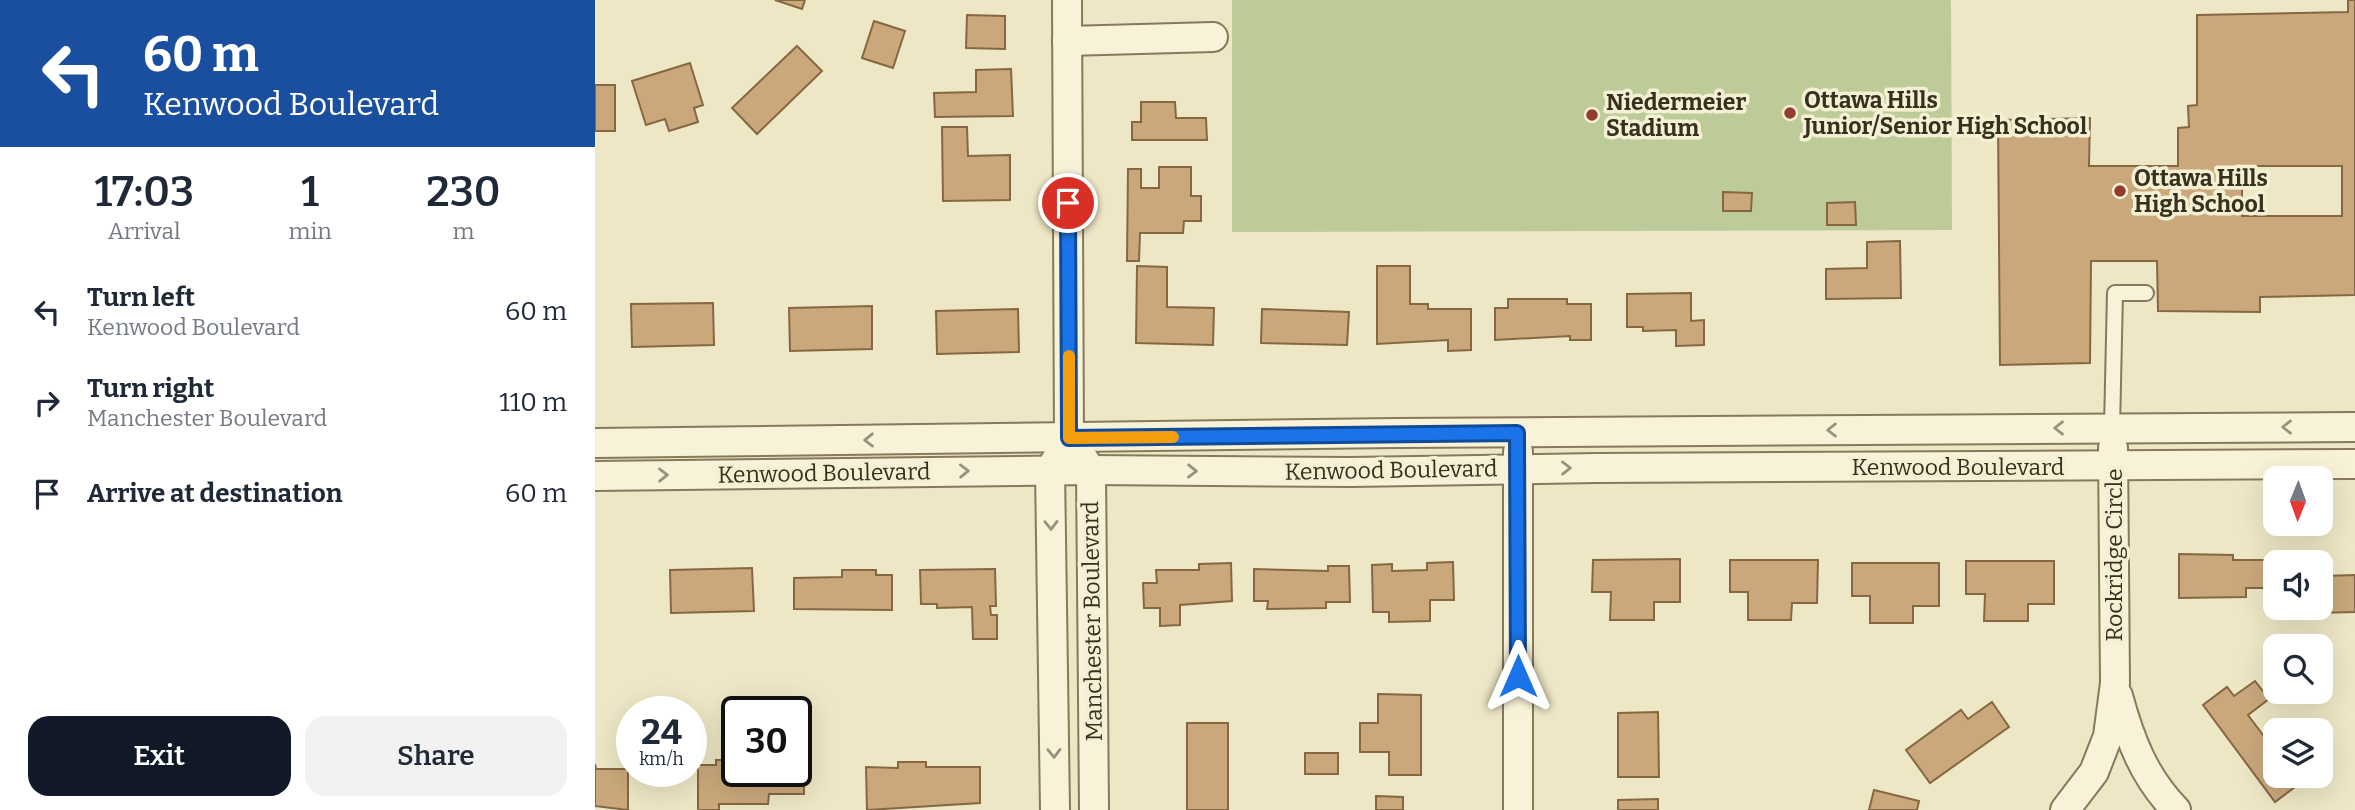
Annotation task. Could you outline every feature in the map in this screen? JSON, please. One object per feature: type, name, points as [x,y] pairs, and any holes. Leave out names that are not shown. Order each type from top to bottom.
[{"type":"street","points":[[1051,470],[1069,438],[1067,0]]},
{"type":"street","points":[[1067,41],[1213,37]]},
{"type":"street","name":"Kenwood Boulevard","points":[[595,443],[2355,427]]},
{"type":"street","name":"Rockridge Circle","points":[[2065,810],[2088,781],[2108,736],[2115,683],[2112,428]]},
{"type":"street","points":[[1517,433],[1518,810]]},
{"type":"street","name":"Manchester Boulevard","points":[[1069,438],[1091,470],[1094,810]]},
{"type":"street","name":"Kenwood Boulevard","points":[[595,476],[1051,470],[1351,472],[2355,464]]},
{"type":"street","name":"Manchester Boulevard","points":[[1051,470],[1055,810]]},
{"type":"street","name":"Rockridge Circle","points":[[2115,683],[2128,734],[2141,764],[2158,791],[2176,810]]},
{"type":"lane","points":[[2112,428],[2115,293],[2146,293]]},
{"type":"green space","name":"Niedermeier Stadium","points":[[1232,0],[1951,0],[1952,230],[1232,232]]},
{"type":"building","points":[[775,0],[805,0],[802,9]]},
{"type":"building","name":"Ottawa Hills High School","points":[[2348,0],[2355,0],[2355,295],[2260,297],[2260,312],[2158,311],[2157,261],[2091,261],[2090,363],[2000,365],[1998,120],[2090,118],[2089,166],[2178,166],[2178,128],[2189,127],[2188,106],[2197,105],[2197,15],[2348,12]],"holes":[[[2242,166],[2342,166],[2342,216],[2242,216]]]},
{"type":"building","points":[[967,15],[1005,16],[1005,49],[966,48]]},
{"type":"building","points":[[874,21],[905,31],[893,68],[862,58]]},
{"type":"building","points":[[797,46],[822,71],[757,134],[732,108]]},
{"type":"building","points":[[690,63],[703,105],[694,108],[698,122],[669,131],[665,119],[646,125],[632,81]]},
{"type":"building","points":[[1011,69],[1013,116],[935,117],[934,93],[976,92],[976,70]]},
{"type":"building","points":[[595,85],[615,85],[615,131],[595,131]]},
{"type":"building","points":[[1141,102],[1175,102],[1176,118],[1206,118],[1207,140],[1132,140],[1132,122],[1141,122]]},
{"type":"building","points":[[942,127],[967,127],[968,156],[1010,155],[1010,200],[943,201]]},
{"type":"building","points":[[1159,167],[1191,167],[1191,196],[1201,196],[1201,221],[1184,221],[1183,233],[1140,233],[1139,261],[1127,261],[1128,169],[1141,169],[1141,188],[1159,188]]},
{"type":"building","points":[[1723,192],[1752,193],[1751,211],[1723,211]]},
{"type":"building","points":[[1855,202],[1856,225],[1827,225],[1827,203]]},
{"type":"building","points":[[1900,241],[1901,298],[1826,299],[1826,269],[1867,268],[1867,242]]},
{"type":"building","points":[[1137,266],[1167,267],[1167,307],[1214,308],[1213,345],[1136,343]]},
{"type":"building","points":[[1377,266],[1410,266],[1410,304],[1428,304],[1428,309],[1471,309],[1471,350],[1448,351],[1448,340],[1377,344]]},
{"type":"building","points":[[1691,293],[1691,321],[1704,320],[1704,345],[1676,346],[1676,330],[1643,331],[1643,327],[1627,327],[1627,294]]},
{"type":"building","points":[[1508,299],[1567,299],[1567,304],[1591,304],[1591,340],[1570,340],[1570,336],[1495,340],[1495,308],[1508,308]]},
{"type":"building","points":[[713,303],[714,345],[632,347],[631,304]]},
{"type":"building","points":[[872,306],[872,349],[790,351],[789,308]]},
{"type":"building","points":[[1018,309],[1019,352],[937,354],[936,311]]},
{"type":"building","points":[[1262,309],[1349,312],[1347,345],[1261,343]]},
{"type":"building","points":[[2179,554],[2233,555],[2233,560],[2263,560],[2263,588],[2246,588],[2246,597],[2179,598]]},
{"type":"building","points":[[1680,559],[1680,602],[1654,602],[1654,620],[1610,620],[1611,592],[1592,592],[1593,560]]},
{"type":"building","points":[[1730,560],[1818,560],[1817,603],[1792,603],[1791,620],[1748,620],[1748,592],[1730,592]]},
{"type":"building","points":[[1966,561],[2054,561],[2054,604],[2028,604],[2028,621],[1984,621],[1985,594],[1966,594]]},
{"type":"building","points":[[1453,562],[1454,600],[1430,600],[1430,621],[1389,622],[1389,612],[1373,612],[1372,565],[1392,564],[1392,571],[1427,570],[1427,563]]},
{"type":"building","points":[[1231,563],[1232,601],[1180,605],[1180,625],[1160,626],[1160,608],[1144,608],[1143,583],[1157,583],[1156,570],[1199,570],[1199,564]]},
{"type":"building","points":[[1852,563],[1939,563],[1939,606],[1913,606],[1913,623],[1870,623],[1870,596],[1852,596]]},
{"type":"building","points":[[1328,566],[1349,566],[1350,602],[1326,602],[1326,608],[1267,609],[1268,601],[1254,601],[1254,569],[1328,571]]},
{"type":"building","points":[[752,568],[754,611],[671,613],[670,570]]},
{"type":"building","points":[[995,569],[996,606],[990,606],[991,615],[997,615],[997,639],[973,639],[972,607],[937,608],[937,604],[921,604],[920,570]]},
{"type":"building","points":[[842,570],[876,570],[876,575],[892,575],[892,610],[794,609],[794,578],[842,577]]},
{"type":"building","points":[[2355,575],[2355,612],[2333,613],[2333,576]]},
{"type":"building","points":[[2255,681],[2263,691],[2263,704],[2248,715],[2263,735],[2263,786],[2203,705],[2227,687],[2234,696]]},
{"type":"building","points":[[1378,694],[1421,695],[1421,775],[1389,775],[1389,752],[1360,752],[1360,723],[1378,723]]},
{"type":"building","points":[[1992,702],[2009,727],[1930,783],[1906,750],[1961,710],[1968,719]]},
{"type":"building","points":[[1658,712],[1659,777],[1618,777],[1618,713]]},
{"type":"building","points":[[1187,723],[1228,723],[1228,810],[1187,810]]},
{"type":"building","points":[[1305,753],[1338,753],[1338,774],[1305,774]]},
{"type":"building","points":[[716,760],[721,760],[721,787],[804,787],[804,794],[769,794],[768,804],[719,804],[719,810],[698,810],[698,787],[707,787],[707,765],[716,765]]},
{"type":"building","points":[[898,762],[926,762],[926,767],[980,767],[980,803],[867,810],[866,767],[898,768]]},
{"type":"building","points":[[595,764],[596,769],[616,769],[616,787],[628,787],[628,810],[595,806]]},
{"type":"building","points":[[2265,788],[2294,788],[2275,802]]},
{"type":"building","points":[[1874,790],[1919,801],[1917,810],[1869,810]]},
{"type":"building","points":[[1376,796],[1403,797],[1403,810],[1376,810]]},
{"type":"building","points":[[1658,799],[1658,810],[1618,810],[1618,800]]},
{"type":"slow traffic","points":[[1069,356],[1069,438],[1173,437]]},
{"type":"place","name":"Ottawa Hills Junior/Senior High School","points":[[1790,113]]},
{"type":"place","name":"Niedermeier Stadium","points":[[1592,115]]},
{"type":"place","name":"Ottawa Hills High School","points":[[2120,191]]},
{"type":"route","points":[[1068,203],[1069,438],[1517,433],[1518,676]]}]
